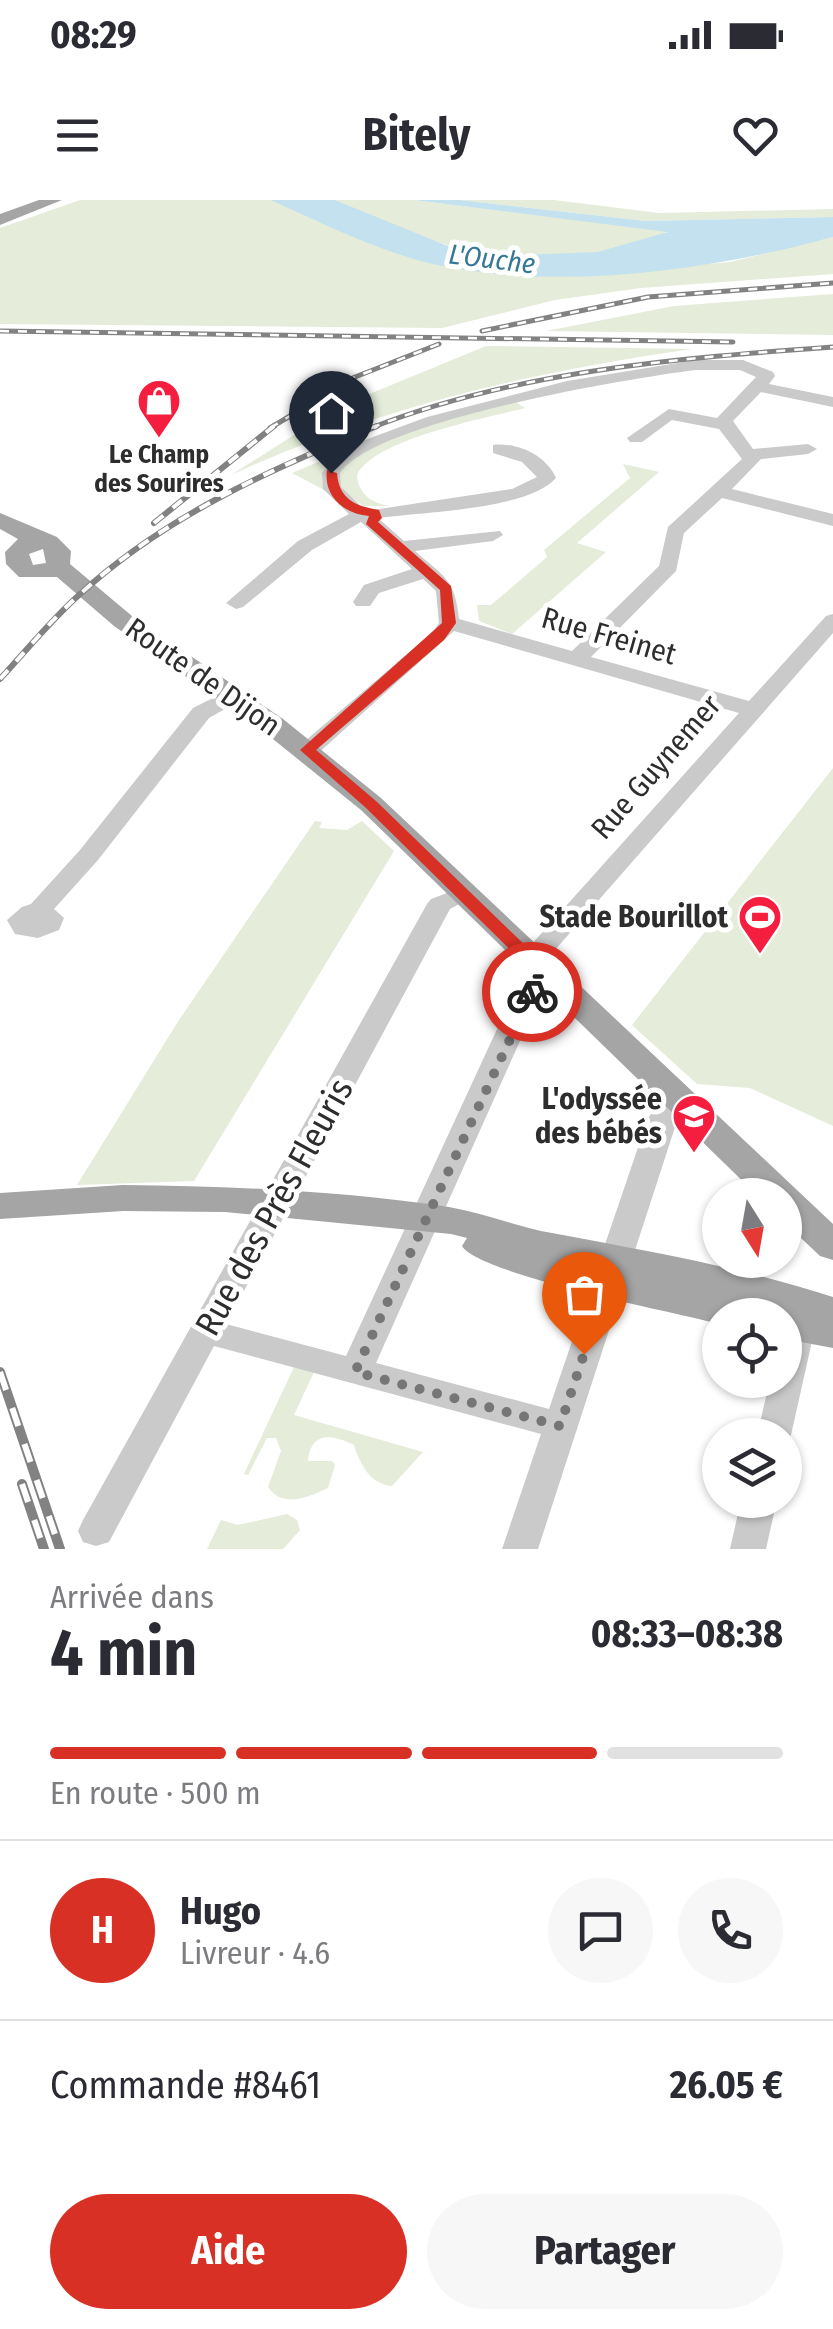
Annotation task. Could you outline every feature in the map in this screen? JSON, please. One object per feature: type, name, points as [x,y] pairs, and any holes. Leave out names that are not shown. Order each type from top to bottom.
[{"type":"main road","points":[[9,217],[54,200]]},
{"type":"main road","points":[[9,217],[64,200]]},
{"type":"main road","name":"Route de Dijon","points":[[0,520],[29,559],[82,600],[108,610],[231,696],[307,750],[371,804],[761,1178]]},
{"type":"main road","points":[[0,583],[29,559]]},
{"type":"main road","points":[[0,1206],[123,1198],[420,1228],[498,1249],[520,1260],[612,1269],[778,1294],[811,1320]]},
{"type":"main road","points":[[0,1225],[272,1211]]},
{"type":"main road","points":[[802,1217],[833,1246]]},
{"type":"main road","points":[[612,1269],[702,1300]]},
{"type":"street","points":[[307,750],[439,637],[449,623],[446,589],[332,489],[331,473],[351,452],[390,434],[568,385],[721,362],[833,402]]},
{"type":"street","points":[[724,426],[726,414],[757,377]]},
{"type":"street","points":[[576,658],[669,567],[675,531],[752,460],[724,426],[669,414],[636,438]]},
{"type":"street","points":[[236,603],[258,588],[291,552],[364,516],[513,494],[535,488],[547,478],[544,468],[521,454],[499,449]]},
{"type":"street","points":[[750,455],[808,449]]},
{"type":"street","points":[[718,491],[833,520]]},
{"type":"street","points":[[401,547],[493,534]]},
{"type":"street","points":[[363,602],[371,589],[428,570]]},
{"type":"street","name":"Rue Guynemer","points":[[532,961],[833,620]]},
{"type":"street","name":"Rue Freinet","points":[[449,623],[751,709]]},
{"type":"street","points":[[39,912],[201,713],[231,696]]},
{"type":"street","name":"Rue des Près Fleuris","points":[[96,1531],[440,904],[463,895]]},
{"type":"street","points":[[355,1372],[524,1001],[531,992],[554,982]]},
{"type":"street","points":[[520,1549],[663,1118],[686,1106]]},
{"type":"street","points":[[779,1418],[811,1320]]},
{"type":"street","points":[[206,1332],[560,1426]]},
{"type":"street","points":[[748,1549],[755,1518]]},
{"type":"green space","points":[[80,200],[270,200],[425,261],[477,270],[590,274],[730,262],[833,237],[833,274],[641,288],[555,300],[442,328],[0,324],[0,228]]},
{"type":"green space","points":[[335,200],[414,200],[668,231],[620,249],[591,254],[501,254],[435,242]]},
{"type":"green space","points":[[460,200],[554,200],[659,213],[833,209],[833,217],[646,221]]},
{"type":"green space","points":[[833,294],[833,335],[546,331],[674,306]]},
{"type":"green space","points":[[486,346],[692,349],[573,369],[457,395],[343,430],[231,475],[338,407]]},
{"type":"green space","points":[[508,397],[525,408],[432,432],[367,462],[357,475],[360,488],[379,504],[393,506],[363,506],[348,495],[328,492],[292,473],[380,436]]},
{"type":"green space","points":[[623,464],[659,472],[577,543],[606,552],[512,634],[479,621],[477,605],[491,605],[547,557],[544,550],[630,478]]},
{"type":"green space","name":"Stade Bourillot","points":[[833,768],[833,1126],[750,1088],[697,1084],[632,1025]]},
{"type":"green space","points":[[315,821],[322,822],[319,828],[347,830],[362,821],[394,851],[194,1181],[77,1185],[177,1023]]},
{"type":"green space","points":[[294,1367],[314,1372],[294,1415],[423,1452],[392,1486],[372,1477],[354,1445],[324,1438],[313,1444],[308,1461],[332,1461],[335,1465],[328,1488],[288,1499],[274,1494],[268,1487],[281,1451],[276,1438],[267,1438],[248,1475],[244,1474]]},
{"type":"green space","points":[[287,1514],[297,1520],[300,1530],[283,1549],[207,1549],[221,1520],[238,1525]]},
{"type":"water","name":"L'Ouche","points":[[270,200],[335,200],[445,245],[519,255],[598,252],[668,232],[414,200],[460,200],[646,221],[833,217],[833,237],[686,267],[583,276],[531,276],[433,264],[391,252]]},
{"type":"railway","points":[[482,331],[648,297],[833,283]]},
{"type":"railway","points":[[0,331],[733,342]]},
{"type":"railway","points":[[270,428],[355,377],[439,344]]},
{"type":"railway","points":[[371,428],[426,409],[540,380],[657,362],[833,347]]},
{"type":"railway","points":[[154,523],[274,426]]},
{"type":"railway","points":[[0,679],[69,605],[147,541],[221,497],[377,426]]},
{"type":"railway","points":[[0,1372],[60,1549]]},
{"type":"railway","points":[[22,1484],[44,1549]]},
{"type":"way so far","points":[[532,992],[524,1001],[355,1372],[560,1426],[584,1354]]},
{"type":"place","name":"Le Champ des Sourires","points":[[159,439]]},
{"type":"place","name":"Stade Bourillot","points":[[760,955]]},
{"type":"place","name":"L'odyssée des bébés","points":[[694,1154]]},
{"type":"route","points":[[331,473],[332,489],[338,497],[357,511],[374,513],[376,518],[370,521],[446,589],[449,623],[439,637],[307,750],[371,804],[554,982],[532,992]]}]
